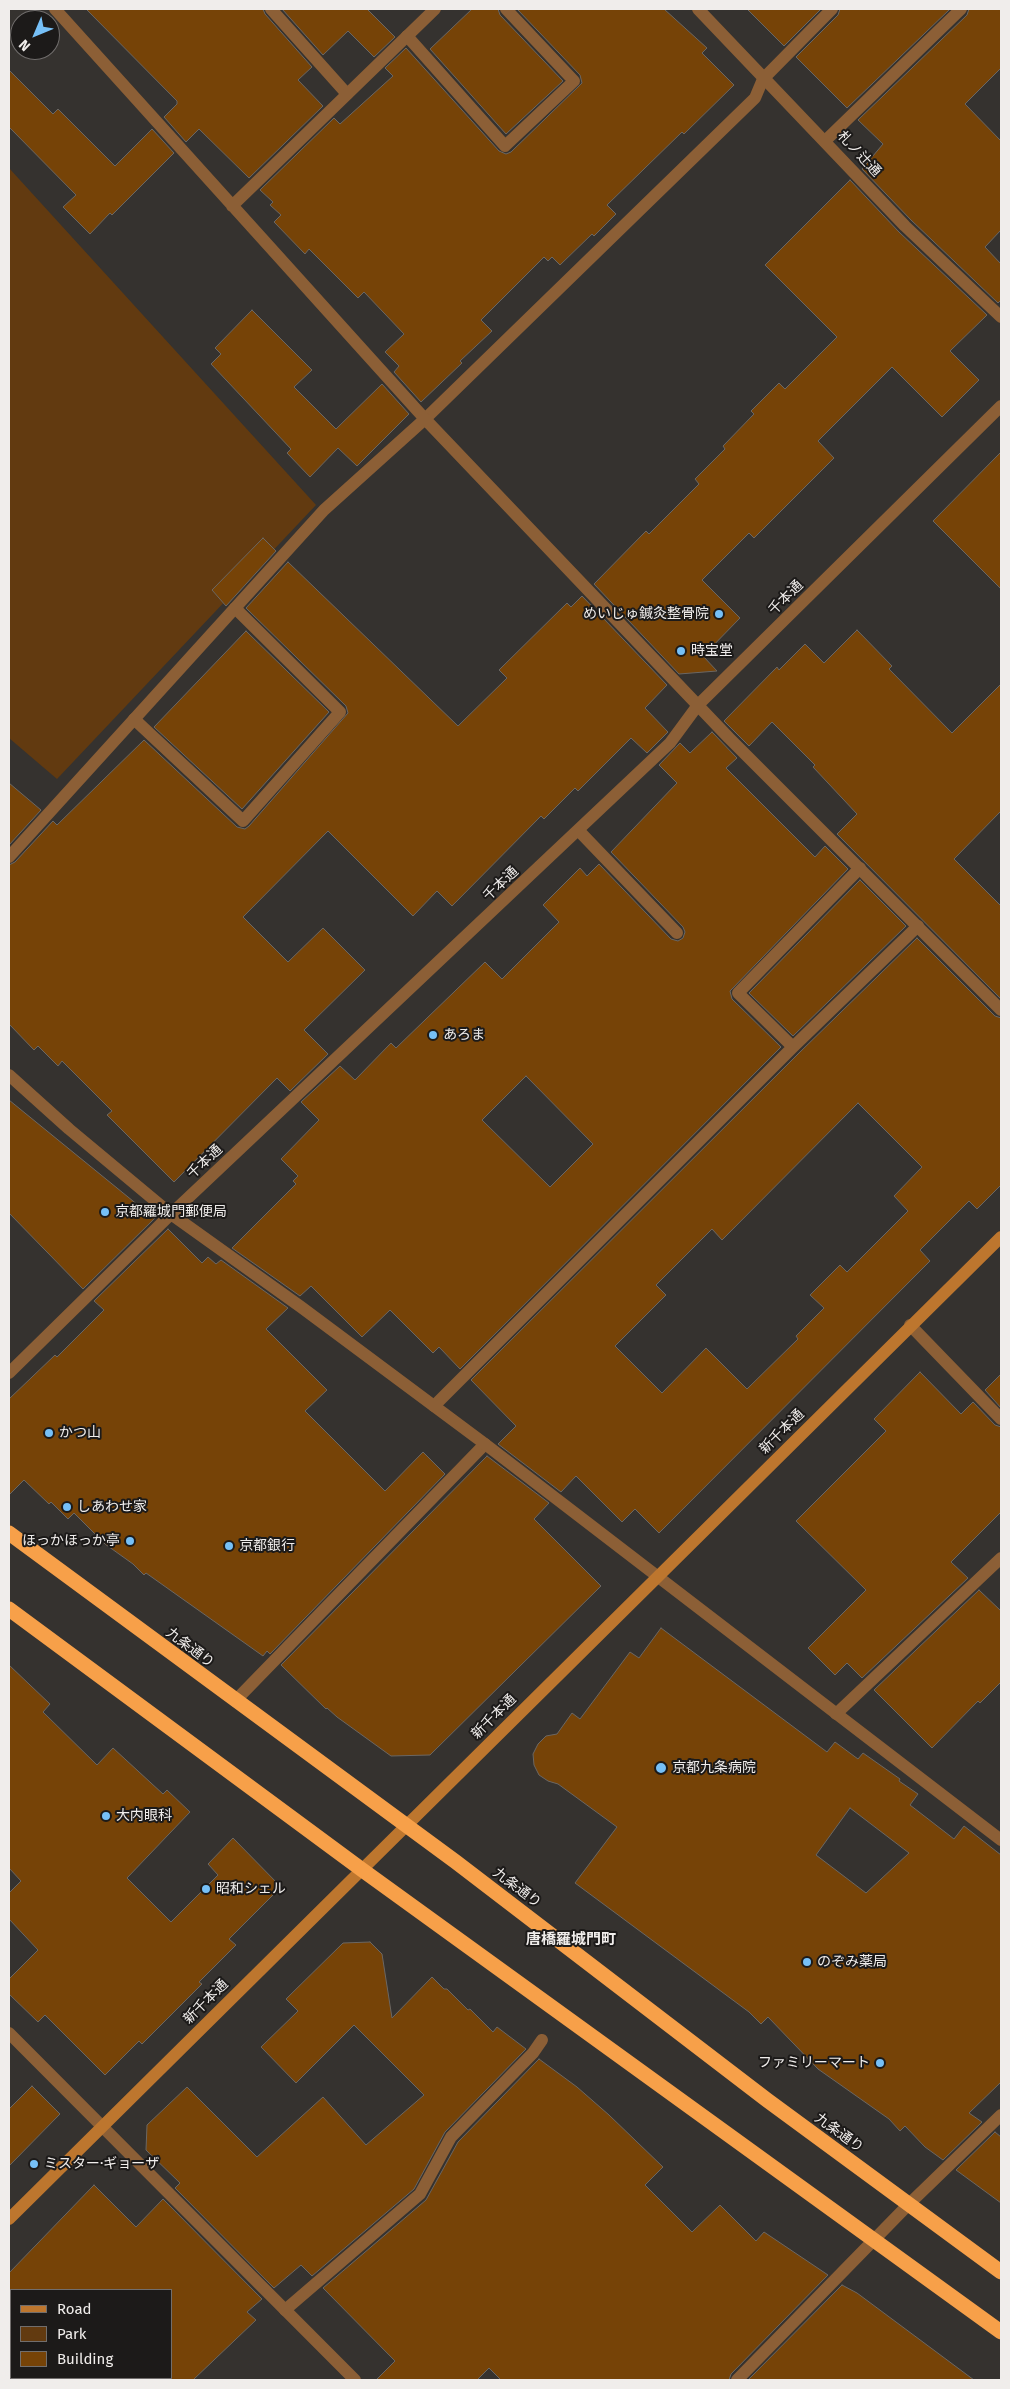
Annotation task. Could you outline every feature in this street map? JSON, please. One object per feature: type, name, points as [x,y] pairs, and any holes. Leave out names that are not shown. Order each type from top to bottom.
[{"type":"highway","name":"九条通り","points":[[9,1534],[456,1862],[767,2100],[1001,2272]]},
{"type":"highway","points":[[9,1609],[361,1869],[1001,2332]]},
{"type":"street","points":[[55,9],[425,419],[698,706],[1001,1010]]},
{"type":"street","points":[[271,9],[347,94]]},
{"type":"street","points":[[232,206],[435,9]]},
{"type":"street","points":[[407,36],[505,146],[574,81],[506,9]]},
{"type":"street","name":"札ノ辻通","points":[[698,9],[826,140],[905,226],[1001,317]]},
{"type":"street","points":[[9,857],[324,510],[425,419],[755,98],[764,78],[832,9]]},
{"type":"street","points":[[826,140],[961,9]]},
{"type":"street","name":"千本通","points":[[9,1373],[171,1214],[670,744],[698,706],[1001,406]]},
{"type":"street","points":[[134,719],[243,821],[340,712],[235,608]]},
{"type":"street","points":[[579,831],[677,933]]},
{"type":"street","points":[[792,1047],[738,993],[860,868]]},
{"type":"street","points":[[434,1406],[792,1047],[918,926]]},
{"type":"street","points":[[10,1078],[171,1214],[301,1307],[485,1444],[1001,1840]]},
{"type":"street","name":"新千本通","points":[[9,2219],[1001,1237]]},
{"type":"street","points":[[910,1325],[1001,1419]]},
{"type":"street","points":[[235,1701],[485,1444]]},
{"type":"street","points":[[836,1714],[1001,1558]]},
{"type":"street","points":[[9,2033],[355,2380]]},
{"type":"street","points":[[285,2310],[420,2194],[450,2137],[533,2054],[542,2040]]},
{"type":"street","points":[[736,2380],[908,2204],[1001,2115]]},
{"type":"green space","points":[[9,168],[316,505],[57,779],[9,738]]},
{"type":"building","points":[[86,9],[263,9],[265,14],[312,67],[298,80],[323,106],[249,178],[199,129],[186,142],[164,117],[177,104],[177,101]]},
{"type":"building","points":[[282,9],[369,9],[395,37],[374,57],[348,31],[323,55]]},
{"type":"building","points":[[472,9],[498,9],[500,15],[563,81],[506,134],[430,49]]},
{"type":"building","points":[[517,9],[664,9],[707,48],[702,53],[734,85],[684,134],[682,132],[607,205],[616,214],[594,236],[592,234],[560,265],[552,257],[548,261],[544,257],[481,320],[492,331],[421,402],[394,372],[399,366],[385,352],[404,334],[364,292],[358,298],[309,249],[305,254],[274,222],[281,215],[270,205],[273,202],[260,190],[334,118],[340,124],[393,76],[385,68],[406,48],[499,151],[506,154],[511,152],[582,83],[580,75]]},
{"type":"building","points":[[747,9],[821,9],[784,46]]},
{"type":"building","points":[[840,9],[950,9],[847,108],[796,57],[838,15]]},
{"type":"building","points":[[969,9],[1001,9],[1001,68],[965,104],[1001,141],[1001,230],[985,247],[1001,264],[1001,300],[998,303],[911,220],[862,169],[883,144],[858,120],[967,15]]},
{"type":"building","points":[[9,70],[53,114],[58,109],[115,166],[152,129],[174,153],[112,215],[110,213],[90,234],[63,207],[76,195],[9,127]]},
{"type":"building","points":[[850,180],[899,232],[987,315],[950,351],[979,380],[942,417],[892,367],[818,441],[834,458],[754,538],[749,533],[702,580],[740,618],[703,656],[717,671],[679,674],[594,584],[646,531],[649,534],[699,484],[695,479],[725,449],[723,446],[754,414],[751,411],[779,383],[785,389],[837,337],[765,265]]},
{"type":"building","points":[[252,310],[312,370],[294,387],[336,429],[382,384],[409,414],[357,466],[338,448],[310,477],[287,453],[291,449],[211,364],[221,354],[215,348]]},
{"type":"building","points":[[1001,452],[1001,589],[933,521]]},
{"type":"building","points":[[263,538],[276,551],[226,606],[212,590]]},
{"type":"building","points":[[288,562],[458,726],[507,678],[499,670],[567,603],[571,607],[582,596],[667,685],[645,708],[668,732],[647,753],[631,738],[578,791],[575,788],[544,819],[541,816],[452,906],[437,891],[413,916],[328,831],[243,917],[288,962],[323,928],[365,970],[304,1030],[328,1054],[290,1091],[277,1078],[174,1182],[107,1115],[112,1111],[62,1061],[58,1066],[38,1046],[34,1050],[9,1024],[9,865],[15,862],[53,821],[57,825],[144,740],[237,827],[245,829],[249,826],[348,713],[346,706],[246,608]]},
{"type":"building","points":[[857,630],[892,666],[889,669],[952,733],[1001,684],[1001,811],[954,859],[1001,906],[1001,999],[837,834],[857,814],[813,767],[815,765],[772,722],[749,746],[724,721],[777,667],[779,670],[805,644],[824,663]]},
{"type":"building","points":[[246,631],[329,712],[242,809],[154,727]]},
{"type":"building","points":[[712,732],[737,758],[726,768],[815,857],[825,846],[848,869],[730,991],[732,999],[781,1047],[460,1369],[439,1347],[433,1353],[390,1310],[362,1337],[311,1286],[300,1296],[232,1248],[296,1184],[293,1181],[298,1176],[281,1159],[319,1120],[301,1102],[340,1066],[355,1080],[391,1043],[396,1048],[485,962],[502,979],[559,922],[543,905],[580,868],[587,876],[599,864],[671,939],[678,941],[683,938],[685,932],[683,927],[611,852],[677,783],[659,765],[680,743],[690,753]],"holes":[[[526,1076],[593,1144],[550,1187],[482,1120]]]},
{"type":"building","points":[[9,783],[41,810],[9,845]]},
{"type":"building","points":[[860,880],[906,926],[793,1036],[749,993]]},
{"type":"building","points":[[917,938],[995,1016],[1001,1018],[1001,1185],[977,1209],[969,1201],[920,1250],[930,1261],[659,1533],[635,1509],[622,1522],[576,1476],[561,1492],[498,1444],[516,1426],[471,1380]],"holes":[[[858,1103],[922,1167],[894,1196],[908,1211],[847,1272],[840,1265],[810,1295],[824,1308],[796,1336],[798,1339],[747,1389],[706,1348],[662,1393],[615,1346],[666,1295],[656,1285],[712,1229],[722,1240]]]},
{"type":"building","points":[[9,1100],[144,1210],[146,1207],[156,1217],[83,1289],[9,1213]]},
{"type":"building","points":[[168,1229],[202,1263],[208,1257],[216,1264],[221,1260],[288,1308],[266,1329],[327,1390],[305,1411],[385,1491],[423,1452],[445,1474],[270,1654],[267,1651],[263,1656],[146,1573],[144,1575],[133,1564],[105,1544],[74,1513],[68,1519],[24,1480],[9,1495],[9,1399],[55,1355],[57,1357],[104,1310],[94,1301]]},
{"type":"building","points":[[920,1372],[961,1414],[973,1402],[995,1425],[1001,1427],[1001,1512],[951,1562],[968,1578],[862,1678],[847,1663],[835,1675],[808,1648],[866,1590],[796,1521],[886,1431],[874,1419]]},
{"type":"building","points":[[1001,1374],[1001,1408],[985,1390]]},
{"type":"building","points":[[487,1456],[549,1503],[534,1519],[601,1586],[430,1755],[391,1756],[326,1709],[281,1665]]},
{"type":"building","points":[[979,1590],[1001,1611],[1001,1682],[980,1703],[978,1701],[932,1748],[874,1690]]},
{"type":"building","points":[[661,1628],[827,1752],[835,1742],[858,1759],[863,1753],[900,1779],[899,1781],[918,1794],[910,1805],[954,1839],[964,1826],[1001,1855],[1001,2082],[969,2113],[982,2122],[943,2160],[925,2147],[905,2126],[900,2131],[889,2119],[818,2069],[768,2017],[761,2024],[749,2012],[575,1883],[617,1827],[558,1784],[548,1781],[539,1775],[534,1765],[533,1754],[538,1744],[546,1736],[557,1734],[572,1713],[580,1719],[630,1652],[639,1658]],"holes":[[[850,1808],[909,1853],[866,1893],[816,1855]]]},
{"type":"building","points":[[9,1665],[50,1704],[43,1712],[97,1765],[113,1748],[163,1794],[167,1790],[190,1812],[127,1878],[171,1922],[218,1875],[208,1864],[233,1838],[281,1887],[229,1939],[236,1945],[199,1982],[202,1984],[142,2044],[139,2041],[105,2075],[45,2015],[38,2022],[9,1994],[9,1979],[38,1950],[9,1919],[9,1893],[21,1881],[9,1868]]},
{"type":"building","points":[[370,1942],[382,1954],[392,2018],[432,1977],[468,2010],[470,2009],[493,2032],[497,2027],[526,2049],[445,2132],[414,2189],[312,2276],[301,2265],[274,2288],[175,2188],[180,2183],[146,2150],[147,2125],[187,2087],[257,2157],[323,2097],[366,2145],[424,2095],[354,2025],[296,2083],[261,2047],[298,2011],[286,1999],[343,1943]]},
{"type":"building","points":[[539,2059],[577,2087],[663,2167],[645,2185],[692,2232],[720,2205],[756,2241],[764,2232],[828,2275],[731,2374],[729,2380],[501,2380],[489,2368],[477,2380],[376,2380],[395,2361],[323,2288],[426,2200],[458,2142]]},
{"type":"building","points":[[32,2086],[60,2114],[9,2166],[9,2109]]},
{"type":"building","points":[[995,2132],[1001,2137],[1001,2203],[956,2170]]},
{"type":"building","points":[[94,2185],[136,2227],[163,2199],[262,2299],[247,2312],[256,2320],[193,2380],[171,2380],[172,2289],[9,2290],[9,2273]]},
{"type":"building","points":[[842,2285],[857,2293],[974,2380],[748,2380]]},
{"type":"place","name":"めいじゅ鍼灸整骨院","points":[[719,614]]},
{"type":"place","name":"時宝堂","points":[[681,651]]},
{"type":"place","name":"あろま","points":[[433,1035]]},
{"type":"place","name":"京都羅城門郵便局","points":[[105,1212]]},
{"type":"place","name":"かつ山","points":[[49,1433]]},
{"type":"place","name":"しあわせ家","points":[[67,1507]]},
{"type":"place","name":"ほっかほっか亭","points":[[130,1541]]},
{"type":"place","name":"京都銀行","points":[[229,1546]]},
{"type":"place","name":"京都九条病院","points":[[661,1768]]},
{"type":"place","name":"大内眼科","points":[[106,1816]]},
{"type":"place","name":"昭和シェル","points":[[206,1889]]},
{"type":"place","name":"のぞみ薬局","points":[[807,1962]]},
{"type":"place","name":"ファミリーマート","points":[[880,2063]]},
{"type":"place","name":"ミスター·ギョーザ","points":[[34,2164]]},
{"type":"district","name":"唐橋羅城門町","points":[[571,1940]]}]
